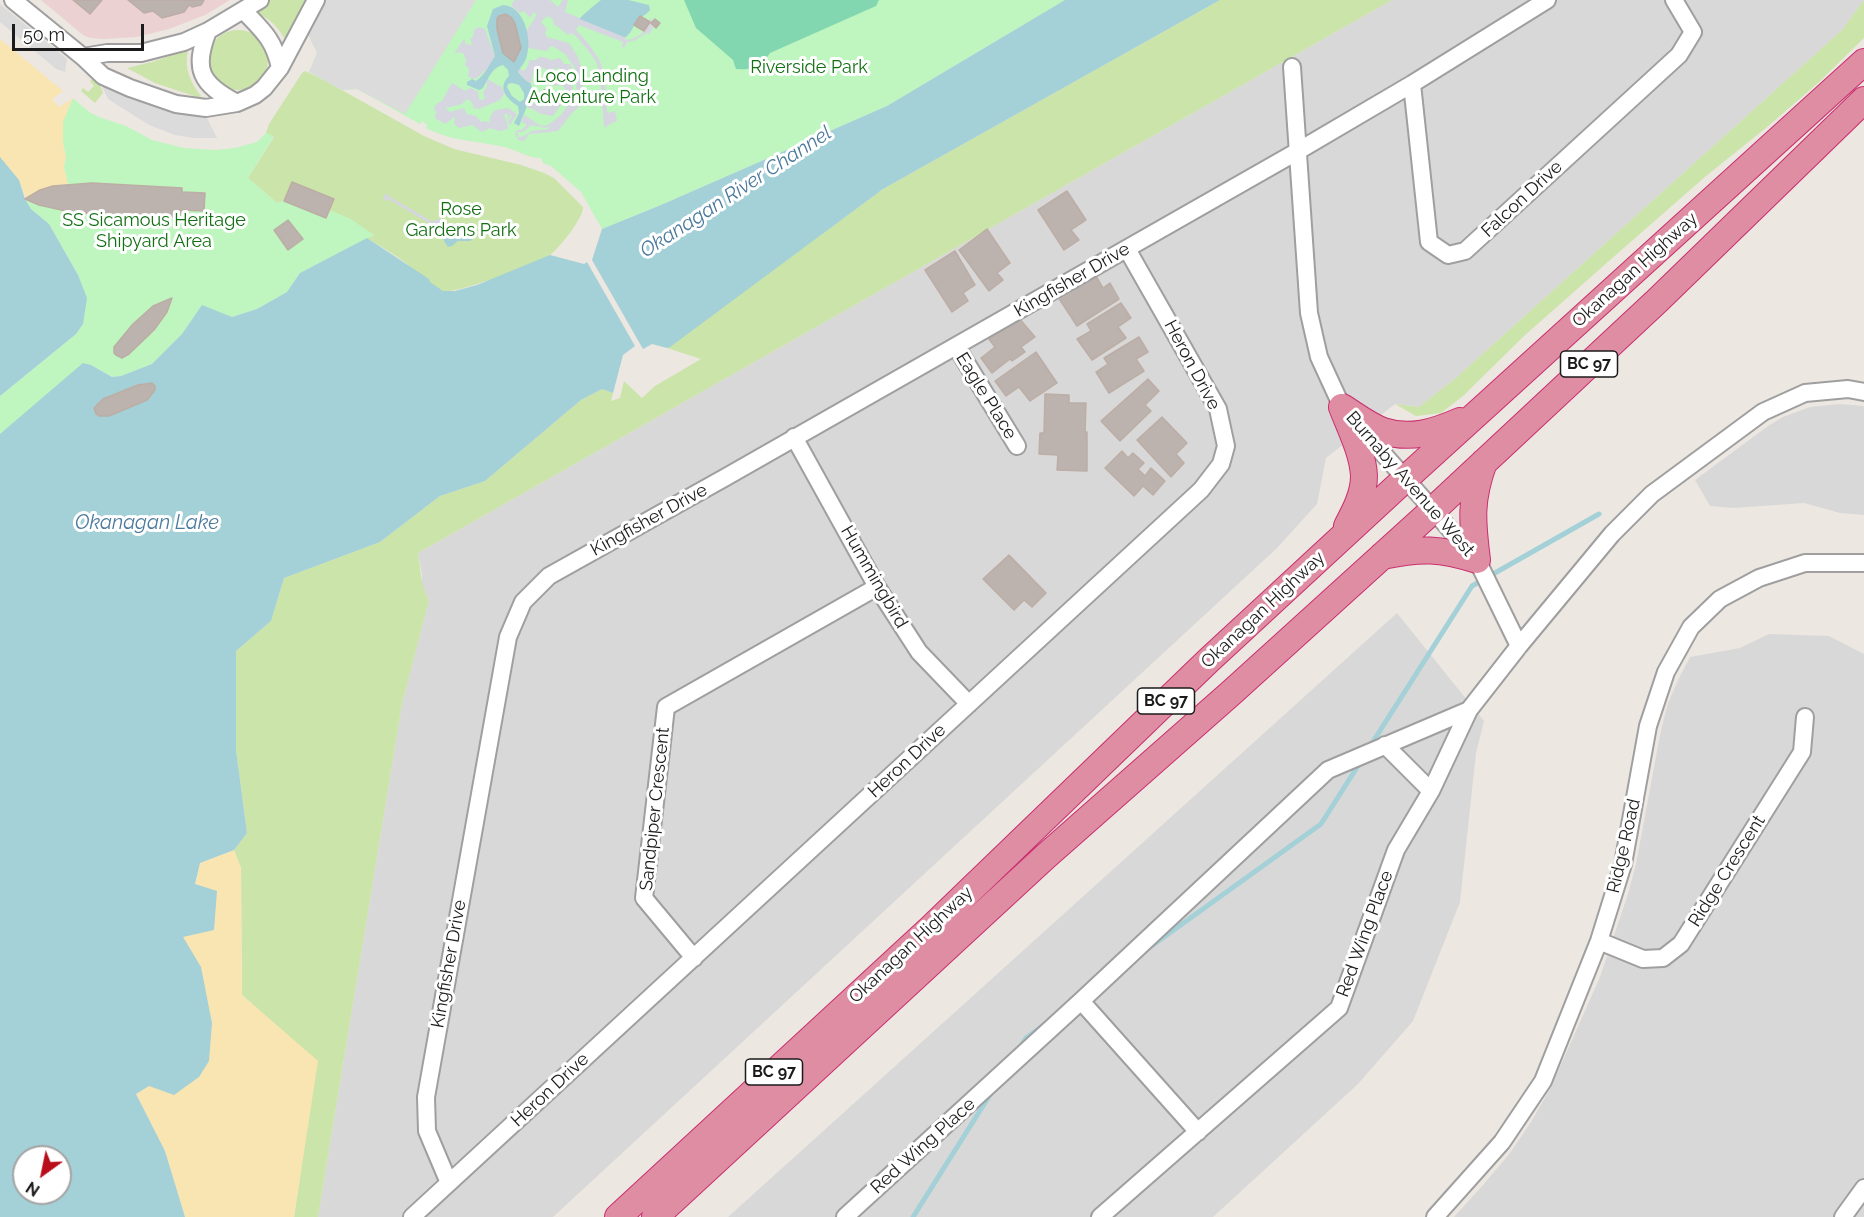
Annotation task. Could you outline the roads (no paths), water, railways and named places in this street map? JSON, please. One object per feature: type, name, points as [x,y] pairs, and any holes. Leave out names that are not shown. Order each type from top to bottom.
[{"type":"highway","name":"Okanagan Highway","points":[[618,1217],[931,928],[1209,660],[1405,478],[1864,62]]},
{"type":"highway","name":"Okanagan Highway","points":[[655,1217],[1046,856],[1433,510],[1658,300],[1864,100]]},
{"type":"highway","points":[[1342,407],[1381,431],[1408,436],[1440,430],[1477,413]]},
{"type":"highway","points":[[1342,407],[1358,449],[1364,476],[1359,501],[1342,537]]},
{"type":"highway","points":[[1382,556],[1429,549],[1452,552],[1477,560],[1473,508],[1475,486],[1484,462]]},
{"type":"street","points":[[13,0],[103,76],[129,88],[176,104],[207,108],[237,103],[264,88],[280,68],[316,0]]},
{"type":"street","points":[[83,57],[107,53],[141,52],[184,42],[260,0]]},
{"type":"street","points":[[1298,151],[1412,84],[1547,0]]},
{"type":"street","name":"Falcon Drive","points":[[1412,84],[1429,242],[1448,255],[1465,251],[1679,55],[1693,32],[1674,0]]},
{"type":"street","points":[[243,10],[271,40],[280,68]]},
{"type":"street","points":[[207,31],[200,56],[203,73],[214,90],[237,103]]},
{"type":"street","name":"Burnaby Avenue West","points":[[1292,67],[1309,313],[1319,357],[1342,407],[1477,560],[1519,646]]},
{"type":"street","name":"Kingfisher Drive","points":[[449,1183],[427,1131],[426,1097],[508,637],[523,602],[549,576],[1298,151]]},
{"type":"street","name":"Heron Drive","points":[[412,1217],[1201,490],[1221,464],[1226,446],[1218,409],[1127,249]]},
{"type":"street","name":"Eagle Place","points":[[956,346],[1017,446]]},
{"type":"street","points":[[1469,710],[1621,524],[1652,494],[1763,412],[1805,393],[1848,389],[1864,392]]},
{"type":"street","name":"Hummingbird","points":[[794,437],[877,587],[919,652],[969,704]]},
{"type":"street","name":"Ridge Road","points":[[1435,1217],[1502,1142],[1543,1081],[1599,941],[1623,864],[1648,726],[1666,672],[1691,627],[1720,599],[1759,578],[1805,563],[1864,563]]},
{"type":"street","name":"Sandpiper Crescent","points":[[694,958],[644,898],[666,707],[877,587]]},
{"type":"street","name":"Red Wing Place","points":[[845,1217],[1328,770],[1469,710]]},
{"type":"street","name":"Red Wing Place","points":[[1100,1217],[1339,1008],[1396,850],[1431,791],[1469,710]]},
{"type":"street","name":"Ridge Crescent","points":[[1599,941],[1643,959],[1663,958],[1681,944],[1802,752],[1805,717]]},
{"type":"street","points":[[1385,745],[1431,791]]},
{"type":"street","points":[[1081,1001],[1197,1132]]},
{"type":"street","points":[[1843,1217],[1864,1188]]},
{"type":"water","points":[[601,0],[628,0],[649,5],[650,10],[624,37],[580,19]]},
{"type":"water","name":"Okanagan River Channel","points":[[1065,0],[1220,0],[883,189],[670,347],[652,344],[643,349],[592,260],[602,229],[887,106]]},
{"type":"water","points":[[503,5],[510,7],[521,17],[527,32],[528,48],[526,60],[518,72],[531,84],[532,88],[535,88],[536,92],[532,93],[540,100],[546,101],[542,105],[529,101],[519,126],[514,123],[519,113],[518,106],[510,100],[503,89],[505,80],[509,76],[508,70],[503,65],[493,71],[483,88],[479,90],[467,85],[467,82],[472,79],[476,81],[482,76],[495,56],[487,26],[493,9]],"holes":[[[512,83],[519,85],[524,93],[524,99],[520,102],[512,96],[507,87]]]},
{"type":"water","points":[[0,157],[19,180],[31,209],[49,224],[78,275],[87,298],[83,324],[76,334],[0,396]]},
{"type":"water","points":[[440,224],[462,231],[470,231],[473,239],[458,241],[448,247],[439,228]]},
{"type":"water","name":"Okanagan Lake","points":[[367,238],[429,279],[443,291],[455,291],[477,285],[550,255],[584,264],[587,262],[635,346],[623,355],[613,393],[602,389],[581,400],[485,481],[440,496],[380,542],[284,578],[271,621],[236,651],[236,750],[247,833],[234,850],[200,863],[195,884],[217,891],[214,930],[183,937],[201,967],[212,1023],[209,1061],[199,1077],[174,1095],[149,1086],[136,1094],[165,1151],[185,1217],[0,1217],[0,434],[83,363],[112,377],[121,376],[152,364],[182,334],[202,305],[232,317],[257,309],[287,292],[300,273]]},
{"type":"waterway","points":[[1369,748],[1472,586],[1599,514]]},
{"type":"waterway","points":[[1146,950],[1321,824],[1361,761]]},
{"type":"waterway","points":[[1019,1049],[1026,1038],[1044,1025]]},
{"type":"waterway","points":[[913,1217],[993,1090]]},
{"type":"park label","name":"Riverside Park","points":[[809,68]]},
{"type":"park label","name":"Loco Landing Adventure Park","points":[[592,88]]},
{"type":"park label","name":"Rose Gardens Park","points":[[461,220]]},
{"type":"park label","name":"SS Sicamous Heritage Shipyard Area","points":[[154,231]]}]
